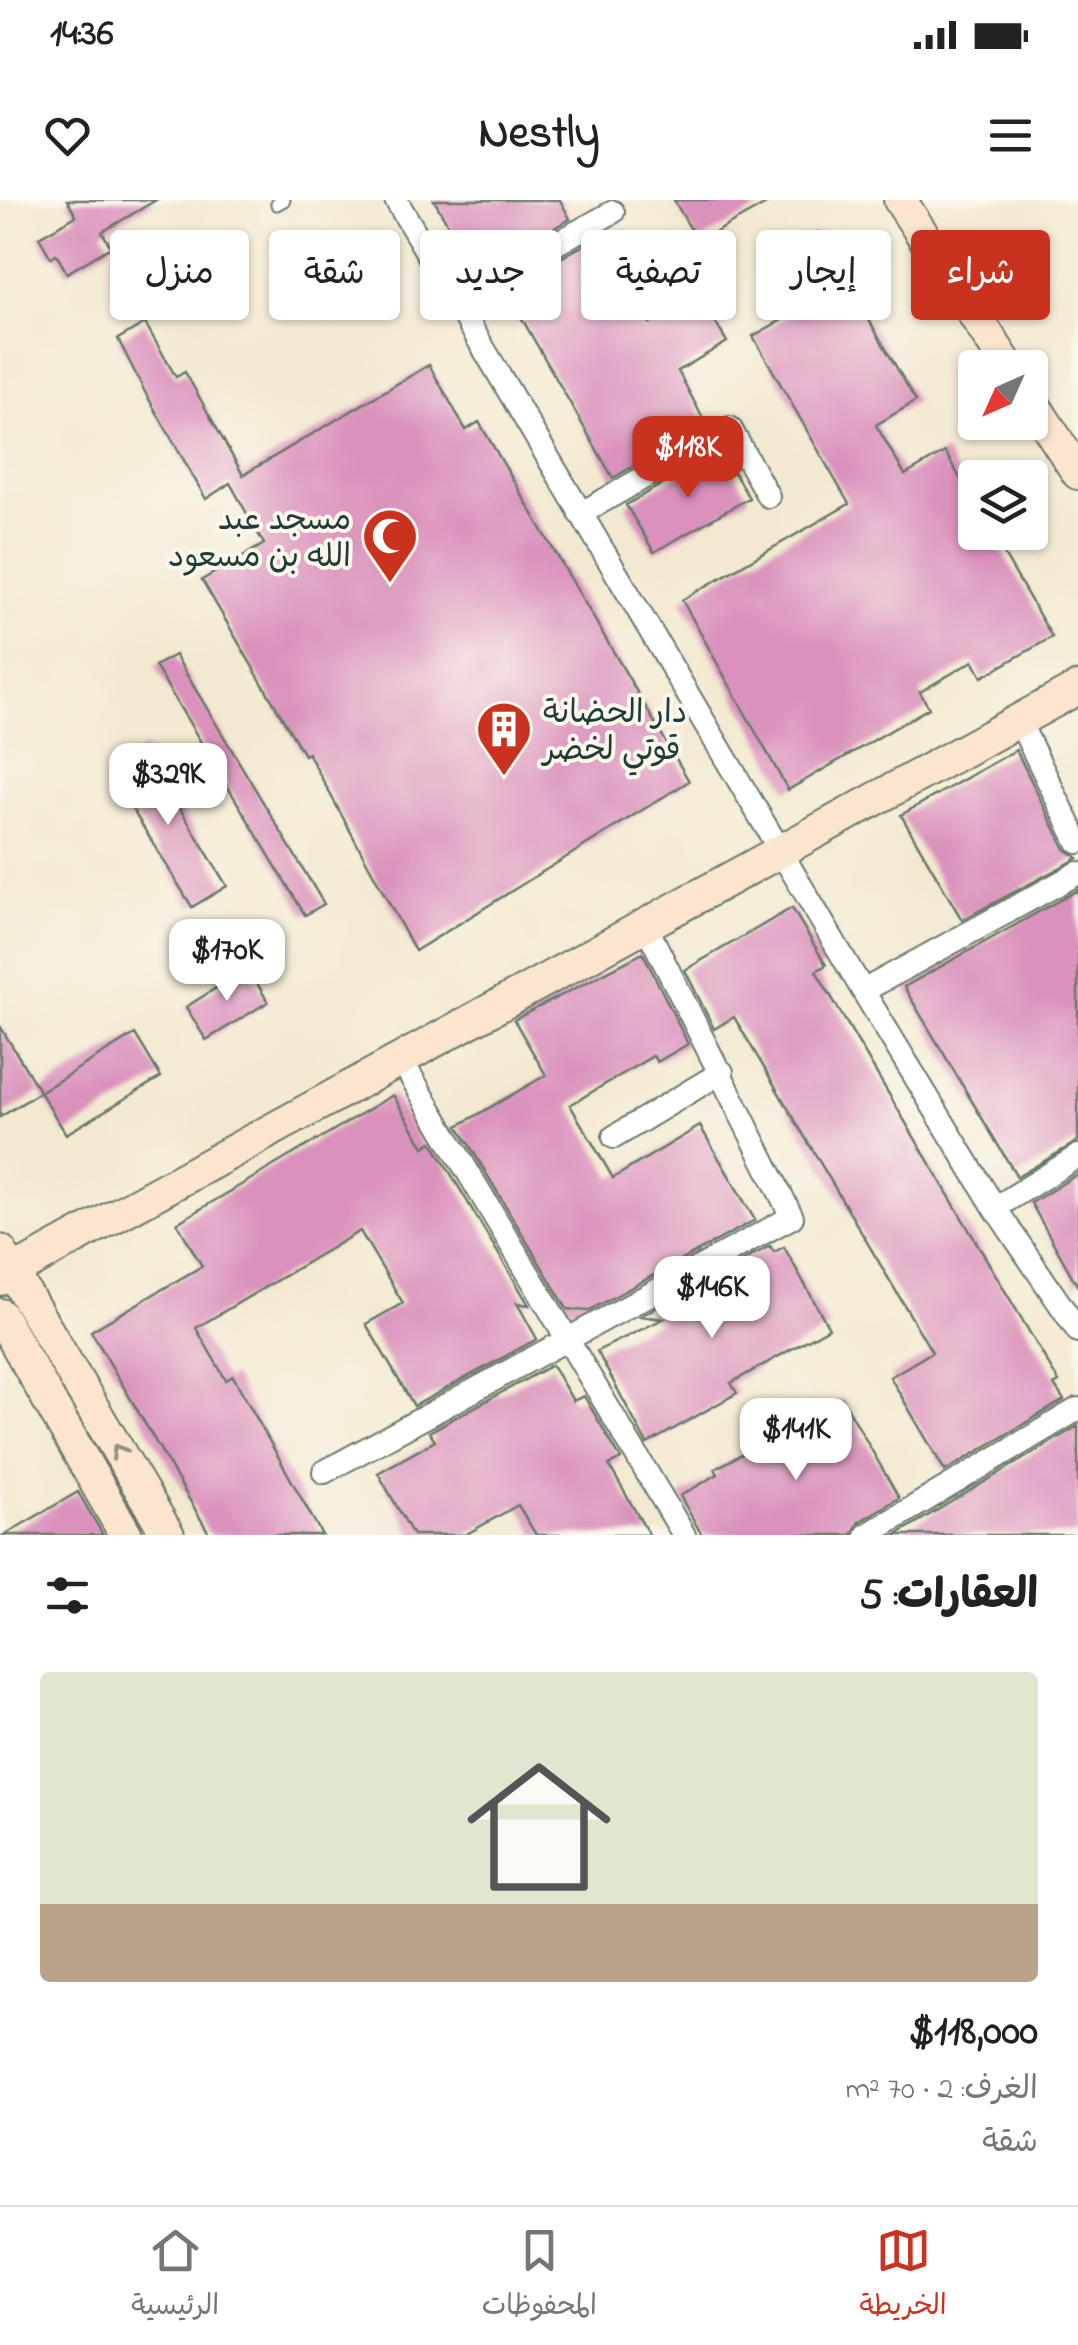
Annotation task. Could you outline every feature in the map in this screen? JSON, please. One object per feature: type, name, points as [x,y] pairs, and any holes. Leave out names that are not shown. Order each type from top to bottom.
[{"type":"main road","points":[[900,200],[997,350]]},
{"type":"main road","points":[[1048,427],[1078,473]]},
{"type":"main road","points":[[168,1535],[4,1267],[400,1058],[1078,688]]},
{"type":"main road","points":[[0,1315],[126,1535]]},
{"type":"street","points":[[396,200],[420,241]]},
{"type":"street","points":[[561,241],[613,212]]},
{"type":"street","points":[[466,320],[995,1208],[1078,1331]]},
{"type":"street","points":[[580,514],[730,428],[768,496]]},
{"type":"street","points":[[1019,721],[1078,842]]},
{"type":"street","points":[[863,990],[1078,873]]},
{"type":"street","points":[[324,1472],[792,1217],[644,924]]},
{"type":"street","points":[[400,1058],[684,1535]]},
{"type":"street","points":[[614,1137],[722,1072]]},
{"type":"street","points":[[995,1208],[1078,1156]]},
{"type":"street","points":[[866,1535],[908,1525],[1078,1409]]},
{"type":"building","points":[[67,200],[156,200],[102,232],[110,248],[67,273],[56,254],[51,258],[39,237],[76,216]]},
{"type":"building","points":[[434,200],[560,200],[570,219],[550,230],[451,230]]},
{"type":"building","points":[[674,200],[773,200],[719,230],[691,230]]},
{"type":"building","points":[[581,247],[581,320],[650,323],[714,320],[727,342],[678,371],[706,424],[613,478],[523,320],[561,320],[561,258]]},
{"type":"building","points":[[782,320],[869,320],[916,401],[876,425],[905,475],[945,452],[958,475],[958,550],[1001,550],[1052,637],[982,677],[973,661],[920,692],[929,708],[788,790],[682,600],[849,504],[753,336]]},
{"type":"building","points":[[145,323],[176,377],[185,372],[243,475],[429,365],[466,430],[479,422],[689,781],[415,951],[308,753],[304,755],[202,580],[264,544],[230,483],[206,499],[146,394],[118,339]]},
{"type":"building","points":[[721,450],[749,498],[654,552],[626,505]]},
{"type":"building","points":[[175,655],[324,904],[305,915],[155,666]]},
{"type":"building","points":[[144,749],[227,886],[192,907],[109,771]]},
{"type":"building","points":[[1016,750],[1065,849],[1078,858],[962,920],[901,815]]},
{"type":"building","points":[[1078,890],[1078,1141],[1017,1177],[904,987]]},
{"type":"building","points":[[792,908],[826,965],[816,971],[1059,1382],[1054,1385],[1064,1400],[945,1471],[890,1377],[932,1352],[734,1017],[714,1029],[685,970]]},
{"type":"building","points":[[643,953],[688,1044],[657,1062],[653,1056],[570,1105],[613,1178],[700,1126],[755,1220],[588,1311],[567,1309],[458,1126],[546,1075],[514,1020]]},
{"type":"building","points":[[248,968],[268,1002],[206,1040],[186,1007]]},
{"type":"building","points":[[0,1026],[40,1092],[0,1117]]},
{"type":"building","points":[[135,1034],[161,1077],[66,1134],[40,1092]]},
{"type":"building","points":[[393,1095],[424,1147],[432,1142],[529,1305],[517,1303],[537,1339],[414,1406],[366,1324],[403,1303],[360,1231],[196,1328],[226,1380],[233,1376],[322,1535],[210,1535],[91,1331],[202,1266],[177,1223]]},
{"type":"building","points":[[1078,1174],[1078,1287],[1031,1203]]},
{"type":"building","points":[[770,1246],[774,1252],[784,1247],[829,1328],[731,1383],[737,1393],[647,1444],[597,1351],[663,1319],[641,1316]]},
{"type":"building","points":[[552,1365],[573,1401],[584,1396],[621,1459],[609,1465],[649,1535],[536,1535],[518,1505],[465,1535],[413,1535],[378,1473],[435,1441],[429,1432]]},
{"type":"building","points":[[842,1398],[899,1498],[859,1522],[852,1535],[702,1535],[680,1496],[718,1474],[715,1469]]},
{"type":"building","points":[[1078,1426],[1078,1535],[896,1535]]},
{"type":"building","points":[[78,1492],[103,1535],[4,1535]]},
{"type":"place","name":"مسجد عبد الله بن مسعود","points":[[390,585]]},
{"type":"place","name":"دار الحضانة قوتي لخضر","points":[[504,778]]}]
